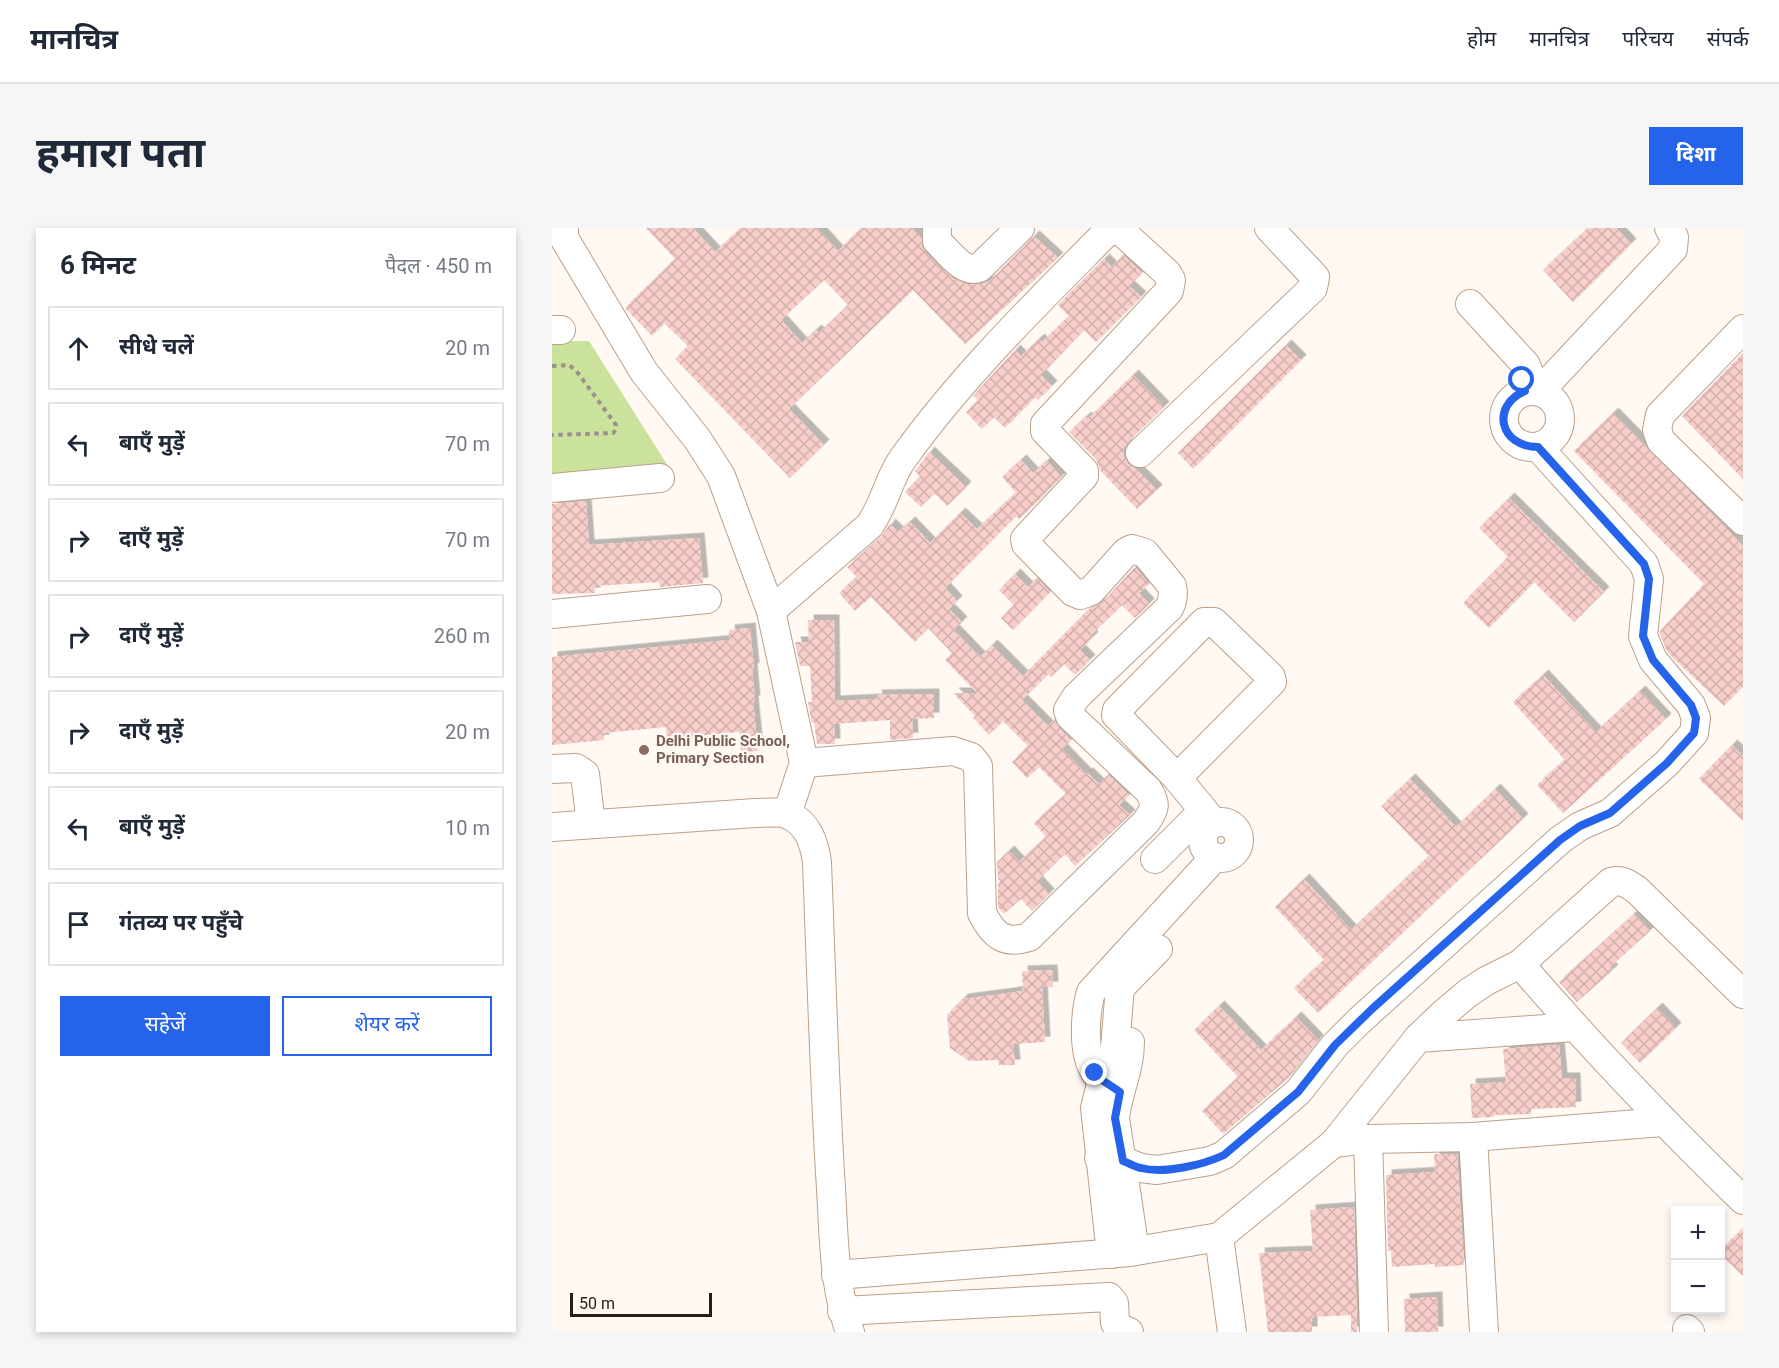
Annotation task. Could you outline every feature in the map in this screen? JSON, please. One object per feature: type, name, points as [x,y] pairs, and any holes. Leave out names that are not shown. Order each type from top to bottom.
[{"type":"street","points":[[564,228],[564,238],[644,372],[698,440],[721,476],[771,611],[804,763],[787,814]]},
{"type":"street","points":[[937,228],[937,241],[966,269],[973,270],[979,268],[1020,228]]},
{"type":"street","points":[[1140,453],[1313,288],[1315,277],[1269,228]]},
{"type":"street","points":[[1111,1160],[1157,1170],[1210,1161],[1224,1155],[1298,1092],[1335,1045],[1384,997],[1560,840],[1580,826],[1610,813],[1667,763],[1694,733],[1696,718],[1691,705],[1653,660],[1643,636],[1649,579],[1644,564],[1538,447],[1519,444],[1511,438],[1503,420],[1509,402],[1516,395],[1533,391],[1673,249],[1674,237],[1669,228]]},
{"type":"street","points":[[771,611],[869,526],[876,517],[900,462],[944,404],[1030,310],[1106,233],[1112,229],[1123,233],[1167,273],[1171,280],[1169,291],[1045,424],[1045,431],[1083,471],[1084,476],[1025,539],[1026,544],[1073,592],[1080,595],[1091,591],[1126,552],[1132,549],[1145,553],[1172,586],[1174,592],[1168,608],[1076,697],[1068,710],[1070,716],[1148,790],[1155,800],[1155,809],[1146,822],[1029,937],[1017,941],[1002,938],[990,929],[982,913],[978,766],[971,757],[953,751],[804,763]]},
{"type":"street","points":[[1467,308],[1533,391],[1551,398],[1557,404],[1561,422],[1553,438],[1538,447]]},
{"type":"street","points":[[1743,329],[1660,416],[1657,430],[1661,441],[1743,521]]},
{"type":"street","points":[[552,488],[660,478]]},
{"type":"street","points":[[552,614],[707,599]]},
{"type":"street","points":[[1123,1252],[1111,1160],[1115,1118],[1111,1086],[1092,1067],[1088,1051],[1086,1015],[1091,992],[1215,857],[1232,855],[1240,839],[1236,828],[1231,824],[1208,817],[1177,778],[1117,717],[1116,713],[1204,622],[1214,622],[1271,677],[1272,682],[1177,778]]},
{"type":"street","points":[[552,769],[576,768],[585,774],[591,824]]},
{"type":"street","points":[[552,827],[755,813],[787,814],[804,825],[812,838],[818,862],[825,1088],[836,1275],[846,1321],[1109,1297],[1114,1303],[1115,1323],[1129,1332]]},
{"type":"street","points":[[1155,859],[1208,817]]},
{"type":"street","points":[[836,1275],[1123,1252],[1219,1237],[1334,1143],[1418,1038],[1468,993],[1520,964],[1611,882],[1618,880],[1625,882],[1637,890],[1743,994]]},
{"type":"street","points":[[1111,1086],[1130,1057],[1132,997],[1162,955]]},
{"type":"street","points":[[1520,964],[1574,1027],[1663,1122],[1743,1200]]},
{"type":"street","points":[[1418,1038],[1574,1027]]},
{"type":"street","points":[[1334,1143],[1368,1139],[1473,1137],[1663,1122]]},
{"type":"street","points":[[1473,1137],[1484,1332]]},
{"type":"street","points":[[1368,1139],[1374,1332]]},
{"type":"street","points":[[1219,1237],[1232,1332]]},
{"type":"path","points":[[552,366],[568,365],[575,369],[616,425],[613,433],[552,435]]},
{"type":"green space","points":[[552,341],[589,341],[668,466],[552,478]]},
{"type":"building","points":[[646,228],[693,228],[715,252],[741,228],[817,228],[838,251],[861,228],[912,228],[921,237],[925,252],[940,267],[954,279],[970,285],[982,284],[991,280],[1034,236],[1058,258],[965,344],[913,290],[789,409],[824,445],[790,478],[675,359],[688,346],[664,323],[652,336],[625,308],[675,259]],"holes":[[[824,280],[848,305],[819,333],[816,330],[802,343],[781,320]]]},
{"type":"building","points":[[1588,228],[1616,228],[1631,244],[1573,302],[1543,270]]},
{"type":"building","points":[[1123,255],[1142,273],[1129,286],[1141,297],[1096,342],[1084,330],[1041,375],[1052,386],[1038,400],[1035,397],[1005,428],[994,417],[982,429],[966,412],[978,400],[973,396],[1015,350],[1021,356],[1039,339],[1042,342],[1069,316],[1058,305],[1104,259],[1112,267]]},
{"type":"building","points":[[1286,345],[1301,360],[1193,469],[1178,453]]},
{"type":"building","points":[[1743,353],[1743,479],[1682,416]]},
{"type":"building","points":[[1133,375],[1164,407],[1129,441],[1124,449],[1124,457],[1128,464],[1157,490],[1137,509],[1101,471],[1096,459],[1069,432],[1086,417],[1088,419]]},
{"type":"building","points":[[1613,413],[1743,546],[1743,686],[1724,706],[1673,658],[1667,651],[1660,634],[1660,631],[1704,584],[1574,451]]},
{"type":"building","points":[[929,452],[966,487],[947,506],[934,493],[921,507],[905,492],[920,476],[915,471]]},
{"type":"building","points":[[1021,460],[1033,473],[1047,461],[1061,477],[1019,519],[1016,516],[945,588],[957,601],[949,609],[962,622],[954,630],[980,657],[992,645],[1023,676],[1088,610],[1103,602],[1135,567],[1149,584],[1139,593],[1149,604],[1135,618],[1122,605],[1091,635],[1093,637],[1080,650],[1090,660],[1075,675],[1064,664],[1051,677],[1048,674],[1022,700],[1048,726],[1054,720],[1071,740],[1062,749],[1086,774],[1088,773],[1099,784],[1108,775],[1129,795],[1119,805],[1130,815],[1075,866],[1065,854],[1037,881],[1049,894],[1032,911],[1021,899],[1004,914],[998,907],[1000,881],[997,862],[1009,851],[1019,862],[1046,837],[1034,823],[1066,794],[1039,767],[1027,778],[1012,762],[1028,746],[1003,721],[989,735],[973,718],[975,716],[953,693],[977,693],[945,660],[952,653],[928,628],[915,642],[871,597],[855,611],[839,593],[857,577],[847,567],[880,538],[890,524],[898,532],[910,522],[930,543],[960,513],[977,529],[1016,493],[1002,477]]},
{"type":"building","points":[[1509,498],[1604,592],[1574,622],[1534,582],[1489,628],[1463,603],[1508,557],[1479,528]]},
{"type":"building","points":[[586,501],[589,545],[699,538],[703,583],[660,587],[659,582],[594,586],[595,593],[552,594],[552,504]]},
{"type":"building","points":[[1015,574],[1028,587],[1037,578],[1050,592],[1013,630],[1001,618],[1014,605],[999,590]]},
{"type":"building","points":[[808,620],[834,620],[835,701],[877,699],[876,695],[934,694],[934,718],[912,719],[913,738],[890,740],[890,720],[834,724],[835,744],[817,744],[808,702],[812,702],[810,666],[800,666],[795,642],[809,642]]},
{"type":"building","points":[[750,628],[758,751],[741,752],[739,732],[667,739],[666,727],[604,733],[604,740],[552,745],[552,657],[730,640],[729,630]]},
{"type":"building","points":[[1543,675],[1596,732],[1640,691],[1666,719],[1563,813],[1537,785],[1565,760],[1513,702]]},
{"type":"building","points":[[1732,745],[1743,756],[1743,821],[1699,779]]},
{"type":"building","points":[[1410,779],[1456,827],[1495,789],[1523,819],[1318,1013],[1294,988],[1324,960],[1275,907],[1304,879],[1351,930],[1429,856],[1381,806]]},
{"type":"building","points":[[1634,914],[1650,931],[1610,967],[1613,970],[1577,1002],[1559,982]]},
{"type":"building","points":[[1052,970],[1053,987],[1042,987],[1045,1042],[1013,1044],[1015,1065],[999,1065],[998,1060],[969,1061],[950,1048],[947,1015],[963,999],[1023,991],[1022,971]]},
{"type":"building","points":[[1219,1006],[1261,1050],[1296,1017],[1318,1040],[1287,1079],[1223,1134],[1202,1111],[1238,1077],[1194,1030]]},
{"type":"building","points":[[1657,1008],[1676,1028],[1640,1063],[1621,1043]]},
{"type":"building","points":[[1559,1045],[1562,1078],[1575,1078],[1576,1107],[1531,1109],[1531,1114],[1472,1118],[1470,1084],[1506,1082],[1503,1049]]},
{"type":"building","points":[[1434,1154],[1457,1154],[1464,1265],[1435,1267],[1435,1264],[1392,1267],[1391,1250],[1388,1251],[1386,1175],[1435,1172]]},
{"type":"building","points":[[1354,1207],[1357,1332],[1351,1332],[1351,1315],[1313,1317],[1312,1332],[1268,1332],[1259,1253],[1313,1251],[1310,1210]]},
{"type":"building","points":[[1743,1228],[1743,1276],[1725,1259],[1725,1246]]},
{"type":"building","points":[[1437,1297],[1438,1332],[1405,1332],[1404,1299]]},
{"type":"place","name":"Delhi Public School, Primary Section","points":[[644,750]]},
{"type":"route","points":[[1095,1073],[1120,1092],[1115,1118],[1123,1161],[1141,1168],[1157,1170],[1210,1161],[1224,1155],[1298,1092],[1335,1045],[1359,1021],[1560,840],[1580,826],[1610,813],[1682,749],[1694,733],[1696,718],[1691,705],[1653,660],[1643,636],[1649,579],[1644,564],[1538,447],[1519,444],[1506,430],[1503,420],[1505,411],[1509,402],[1516,395],[1525,391],[1522,380]]}]
